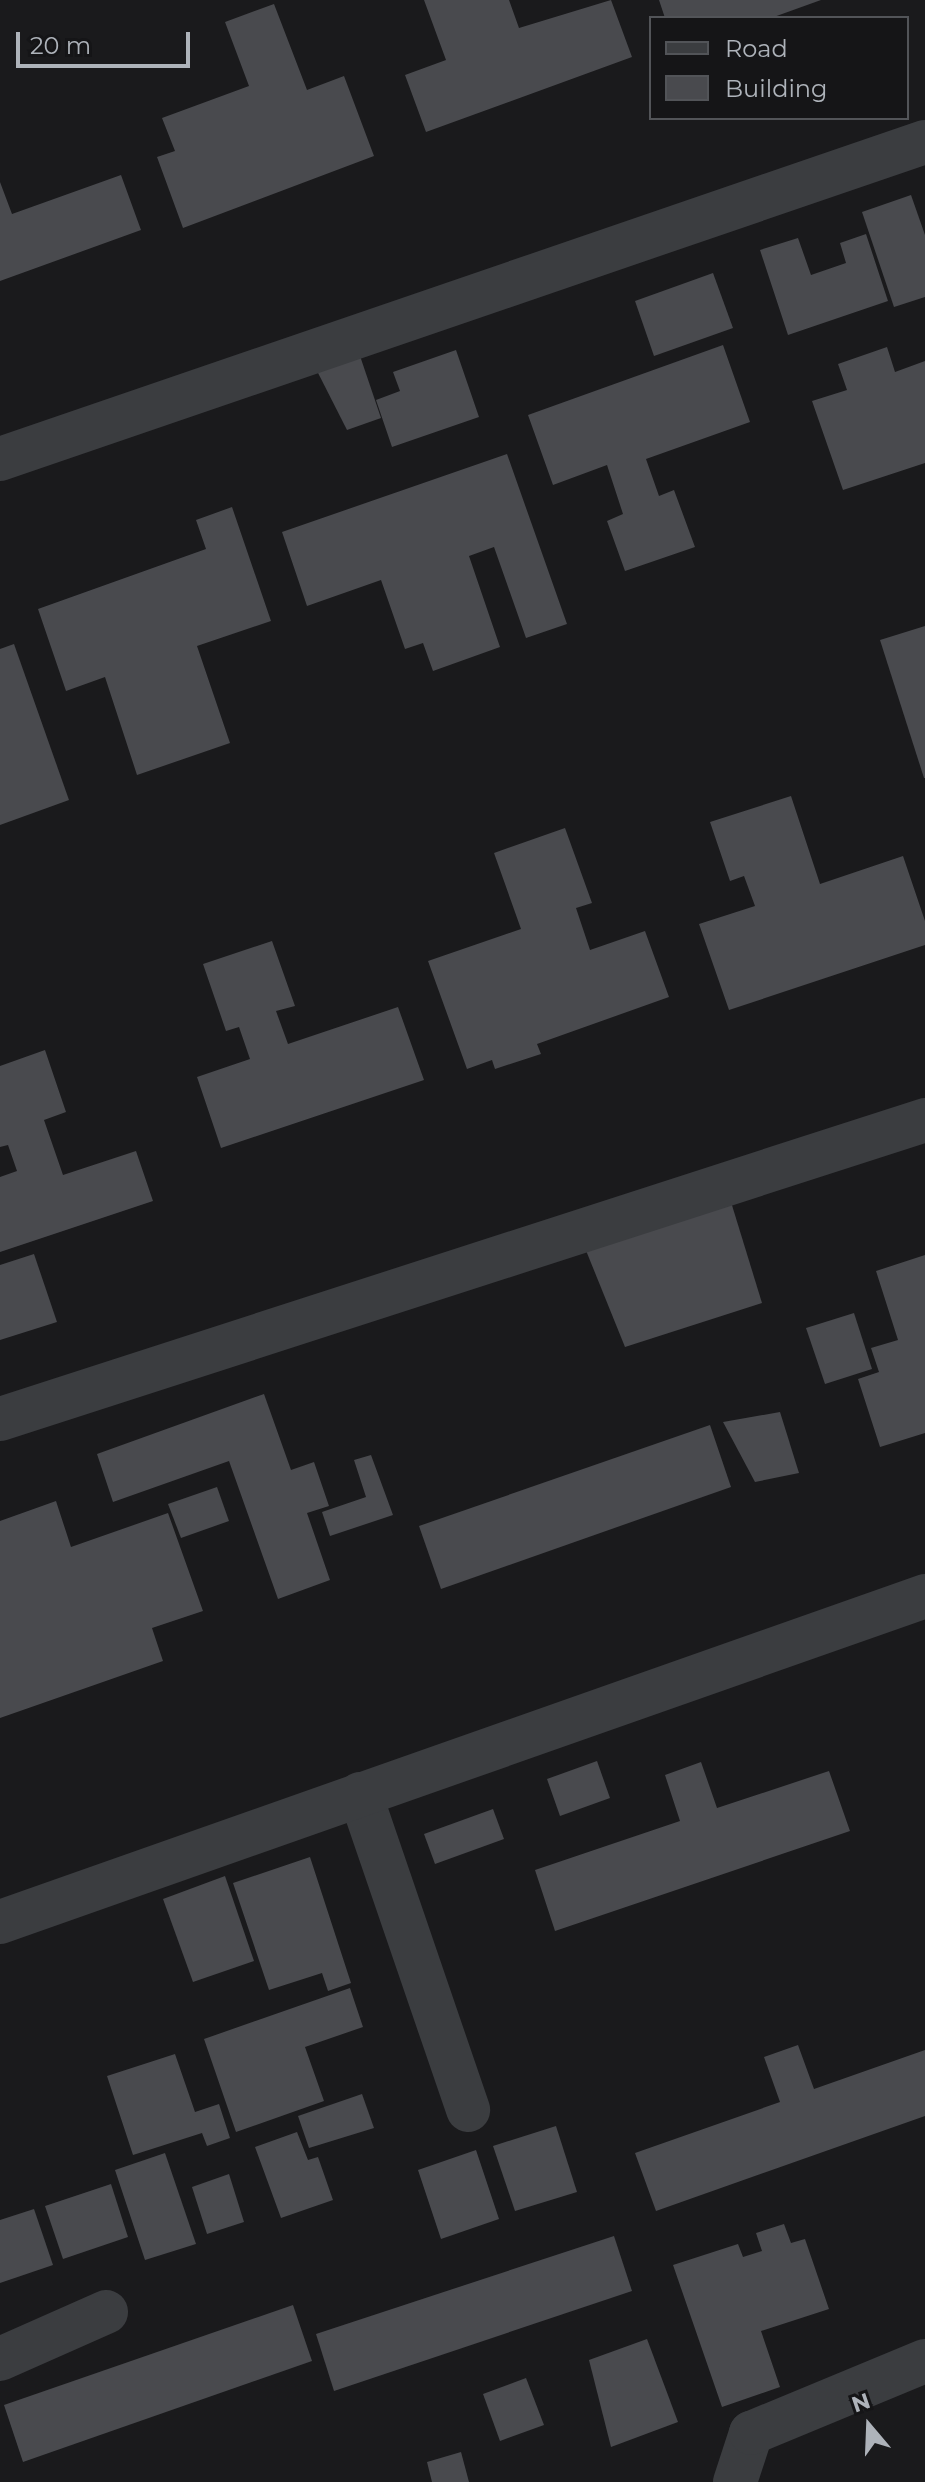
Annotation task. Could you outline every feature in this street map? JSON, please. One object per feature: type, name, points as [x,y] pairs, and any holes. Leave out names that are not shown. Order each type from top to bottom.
[{"type":"street","points":[[0,459],[925,142]]},
{"type":"street","points":[[0,1419],[925,1120]]},
{"type":"street","points":[[0,1922],[925,1596]]},
{"type":"street","points":[[360,1794],[468,2110]]},
{"type":"street","points":[[0,2359],[106,2312]]},
{"type":"street","points":[[735,2482],[751,2433],[925,2361]]},
{"type":"building","points":[[424,0],[509,0],[519,28],[611,0],[632,57],[426,132],[405,75],[446,60]]},
{"type":"building","points":[[659,0],[821,0],[777,16],[664,16]]},
{"type":"building","points":[[274,4],[307,90],[344,76],[374,156],[183,228],[157,157],[175,151],[162,118],[249,86],[225,22]]},
{"type":"building","points":[[121,175],[141,230],[0,281],[0,182],[12,214]]},
{"type":"building","points":[[911,195],[925,235],[925,297],[894,307],[862,212]]},
{"type":"building","points":[[866,234],[888,301],[788,335],[760,250],[798,238],[811,275],[846,263],[840,243]]},
{"type":"building","points":[[713,273],[733,328],[654,356],[635,301]]},
{"type":"building","points":[[723,345],[750,422],[646,459],[659,496],[674,490],[695,547],[625,571],[607,521],[623,514],[607,465],[553,485],[528,415]]},
{"type":"building","points":[[887,347],[895,372],[925,361],[925,463],[843,490],[812,401],[847,390],[838,364]]},
{"type":"building","points":[[358,350],[381,418],[347,430],[314,365]]},
{"type":"building","points":[[456,350],[479,417],[392,447],[376,400],[400,391],[393,372]]},
{"type":"building","points":[[507,454],[567,624],[526,638],[494,547],[469,556],[500,647],[433,671],[423,643],[405,649],[381,580],[307,606],[282,532]]},
{"type":"building","points":[[232,507],[271,621],[197,646],[230,743],[137,775],[105,677],[66,691],[38,609],[206,549],[196,520]]},
{"type":"building","points":[[925,626],[925,778],[924,778],[880,640]]},
{"type":"building","points":[[14,644],[69,800],[0,825],[0,649]]},
{"type":"building","points":[[791,796],[820,884],[903,856],[925,921],[925,945],[729,1010],[699,924],[755,906],[744,876],[730,881],[710,822]]},
{"type":"building","points":[[565,828],[592,903],[576,908],[590,950],[645,931],[669,997],[537,1044],[541,1054],[495,1069],[492,1060],[467,1069],[428,961],[521,929],[494,853]]},
{"type":"building","points":[[272,941],[295,1006],[276,1011],[288,1044],[398,1007],[424,1080],[221,1148],[197,1077],[250,1059],[239,1027],[226,1031],[203,964]]},
{"type":"building","points":[[45,1050],[66,1112],[44,1120],[63,1175],[136,1151],[153,1201],[0,1252],[0,1177],[17,1171],[8,1145],[0,1147],[0,1066]]},
{"type":"building","points":[[731,1202],[762,1303],[625,1347],[585,1248]]},
{"type":"building","points":[[34,1254],[57,1322],[0,1340],[0,1265]]},
{"type":"building","points":[[925,1255],[925,1433],[880,1447],[858,1379],[879,1372],[871,1348],[898,1340],[876,1271]]},
{"type":"building","points":[[854,1313],[872,1369],[825,1384],[806,1328]]},
{"type":"building","points":[[264,1394],[291,1470],[314,1462],[329,1506],[307,1513],[330,1580],[278,1599],[229,1461],[113,1502],[97,1454]]},
{"type":"building","points":[[780,1412],[799,1473],[755,1482],[723,1422]]},
{"type":"building","points":[[710,1425],[731,1487],[441,1589],[419,1526]]},
{"type":"building","points":[[371,1455],[393,1515],[330,1536],[322,1512],[366,1497],[354,1460]]},
{"type":"building","points":[[217,1487],[229,1521],[181,1538],[168,1504]]},
{"type":"building","points":[[56,1501],[71,1547],[168,1513],[203,1611],[152,1628],[163,1661],[0,1718],[0,1521]]},
{"type":"building","points":[[597,1761],[610,1798],[560,1816],[547,1779]]},
{"type":"building","points":[[701,1762],[717,1808],[829,1771],[850,1831],[555,1931],[535,1870],[680,1821],[665,1775]]},
{"type":"building","points":[[493,1809],[504,1839],[435,1864],[424,1834]]},
{"type":"building","points":[[310,1857],[351,1983],[328,1991],[322,1973],[269,1990],[233,1883]]},
{"type":"building","points":[[225,1876],[254,1961],[193,1982],[163,1899]]},
{"type":"building","points":[[350,1988],[363,2027],[305,2047],[324,2101],[236,2132],[204,2039]]},
{"type":"building","points":[[798,2045],[814,2089],[925,2050],[925,2116],[656,2211],[635,2153],[780,2102],[764,2057]]},
{"type":"building","points":[[175,2054],[195,2112],[219,2104],[230,2138],[207,2146],[202,2133],[133,2155],[107,2076]]},
{"type":"building","points":[[362,2094],[374,2128],[309,2148],[298,2116]]},
{"type":"building","points":[[556,2126],[577,2192],[515,2211],[493,2146]]},
{"type":"building","points":[[297,2132],[308,2160],[318,2157],[333,2200],[281,2218],[255,2147]]},
{"type":"building","points":[[476,2150],[499,2219],[441,2239],[418,2170]]},
{"type":"building","points":[[165,2153],[196,2244],[145,2260],[115,2170]]},
{"type":"building","points":[[229,2174],[244,2222],[207,2234],[192,2187]]},
{"type":"building","points":[[111,2184],[128,2237],[63,2259],[45,2206]]},
{"type":"building","points":[[34,2209],[53,2265],[0,2283],[0,2220]]},
{"type":"building","points":[[784,2224],[791,2243],[805,2239],[829,2309],[761,2331],[780,2387],[722,2407],[673,2265],[738,2244],[743,2257],[762,2251],[756,2233]]},
{"type":"building","points":[[614,2236],[632,2291],[334,2391],[316,2334]]},
{"type":"building","points":[[293,2305],[312,2361],[23,2462],[4,2405]]},
{"type":"building","points":[[647,2339],[678,2422],[611,2447],[589,2360]]},
{"type":"building","points":[[526,2378],[544,2425],[500,2441],[483,2394]]},
{"type":"building","points":[[461,2452],[469,2482],[432,2482],[427,2462]]}]
